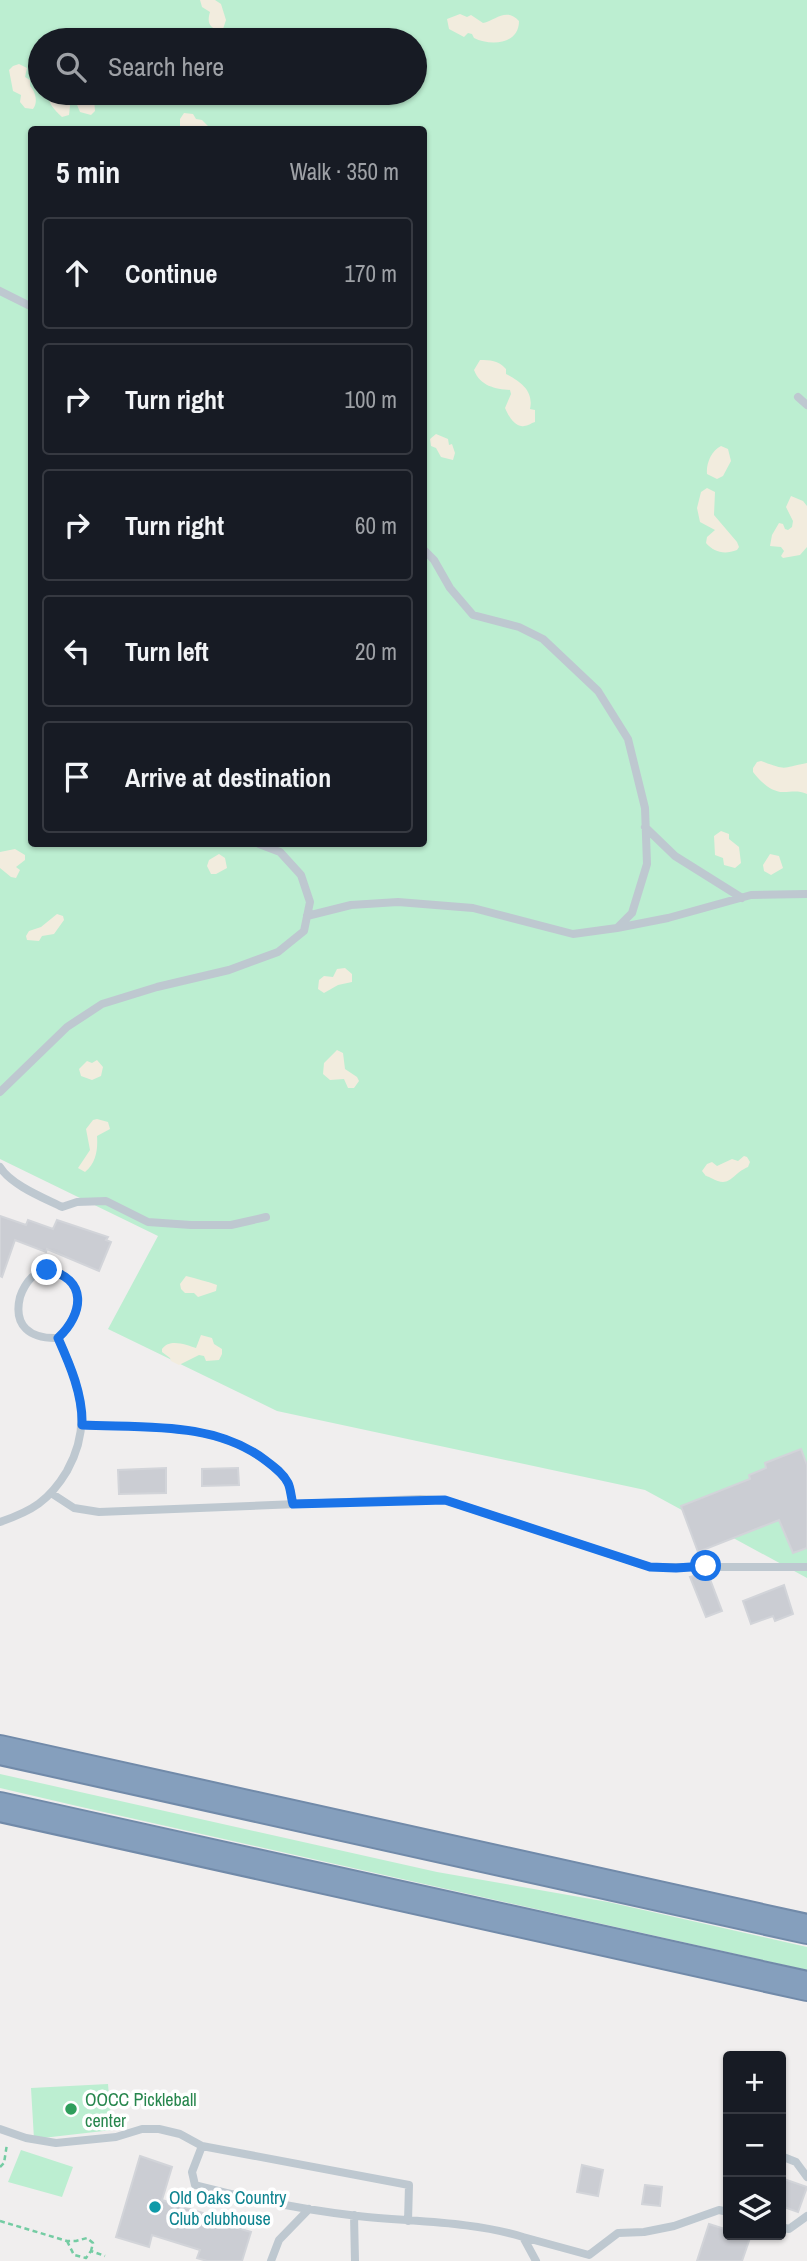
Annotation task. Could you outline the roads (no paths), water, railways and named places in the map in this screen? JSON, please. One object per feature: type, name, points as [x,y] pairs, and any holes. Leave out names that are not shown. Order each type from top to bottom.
[{"type":"highway","points":[[0,1750],[807,1929]]},
{"type":"highway","points":[[0,1807],[807,1986]]},
{"type":"lane","points":[[0,291],[28,305]]},
{"type":"lane","points":[[798,397],[807,405]]},
{"type":"lane","points":[[427,553],[450,588],[474,615],[519,627],[543,639],[598,691],[628,739],[645,808],[647,864],[632,913],[617,928]]},
{"type":"lane","points":[[645,827],[675,856],[742,898]]},
{"type":"lane","points":[[0,1092],[67,1027],[102,1004],[157,987],[229,970],[278,952],[304,931],[310,902],[301,875],[280,852],[268,847]]},
{"type":"lane","points":[[307,916],[351,905],[398,902],[474,908],[573,934],[668,918],[751,895],[807,894]]},
{"type":"lane","points":[[0,1167],[32,1193],[62,1208],[77,1202],[106,1201],[148,1222],[191,1225],[231,1225],[266,1217]]},
{"type":"lane","points":[[47,1270],[62,1273],[74,1283],[79,1297],[68,1328],[58,1338],[34,1334],[22,1326],[17,1312],[22,1292],[32,1276],[47,1270]]},
{"type":"lane","points":[[0,1522],[30,1510],[51,1493],[77,1453],[82,1425],[79,1395],[58,1338]]},
{"type":"lane","points":[[82,1425],[200,1432],[234,1442],[257,1453],[276,1468],[288,1483],[293,1504]]},
{"type":"lane","points":[[51,1493],[74,1508],[99,1512],[445,1500],[650,1567],[807,1567]]},
{"type":"lane","points":[[0,2129],[56,2143],[116,2137],[142,2129],[159,2129],[180,2134],[202,2146],[409,2185],[408,2221]]},
{"type":"lane","points":[[202,2146],[192,2172],[195,2185],[269,2204],[500,2230],[589,2255],[618,2233],[644,2232],[674,2226],[723,2211]]},
{"type":"lane","points":[[786,2158],[796,2162],[807,2176]]},
{"type":"lane","points":[[271,2261],[279,2240],[309,2209]]},
{"type":"lane","points":[[354,2215],[355,2261]]},
{"type":"lane","points":[[786,2229],[789,2230],[807,2216]]},
{"type":"lane","points":[[523,2237],[536,2261]]},
{"type":"place","name":"OOCC Pickleball center","points":[[71,2109]]},
{"type":"place","name":"Old Oaks Country Club clubhouse","points":[[155,2207]]}]
